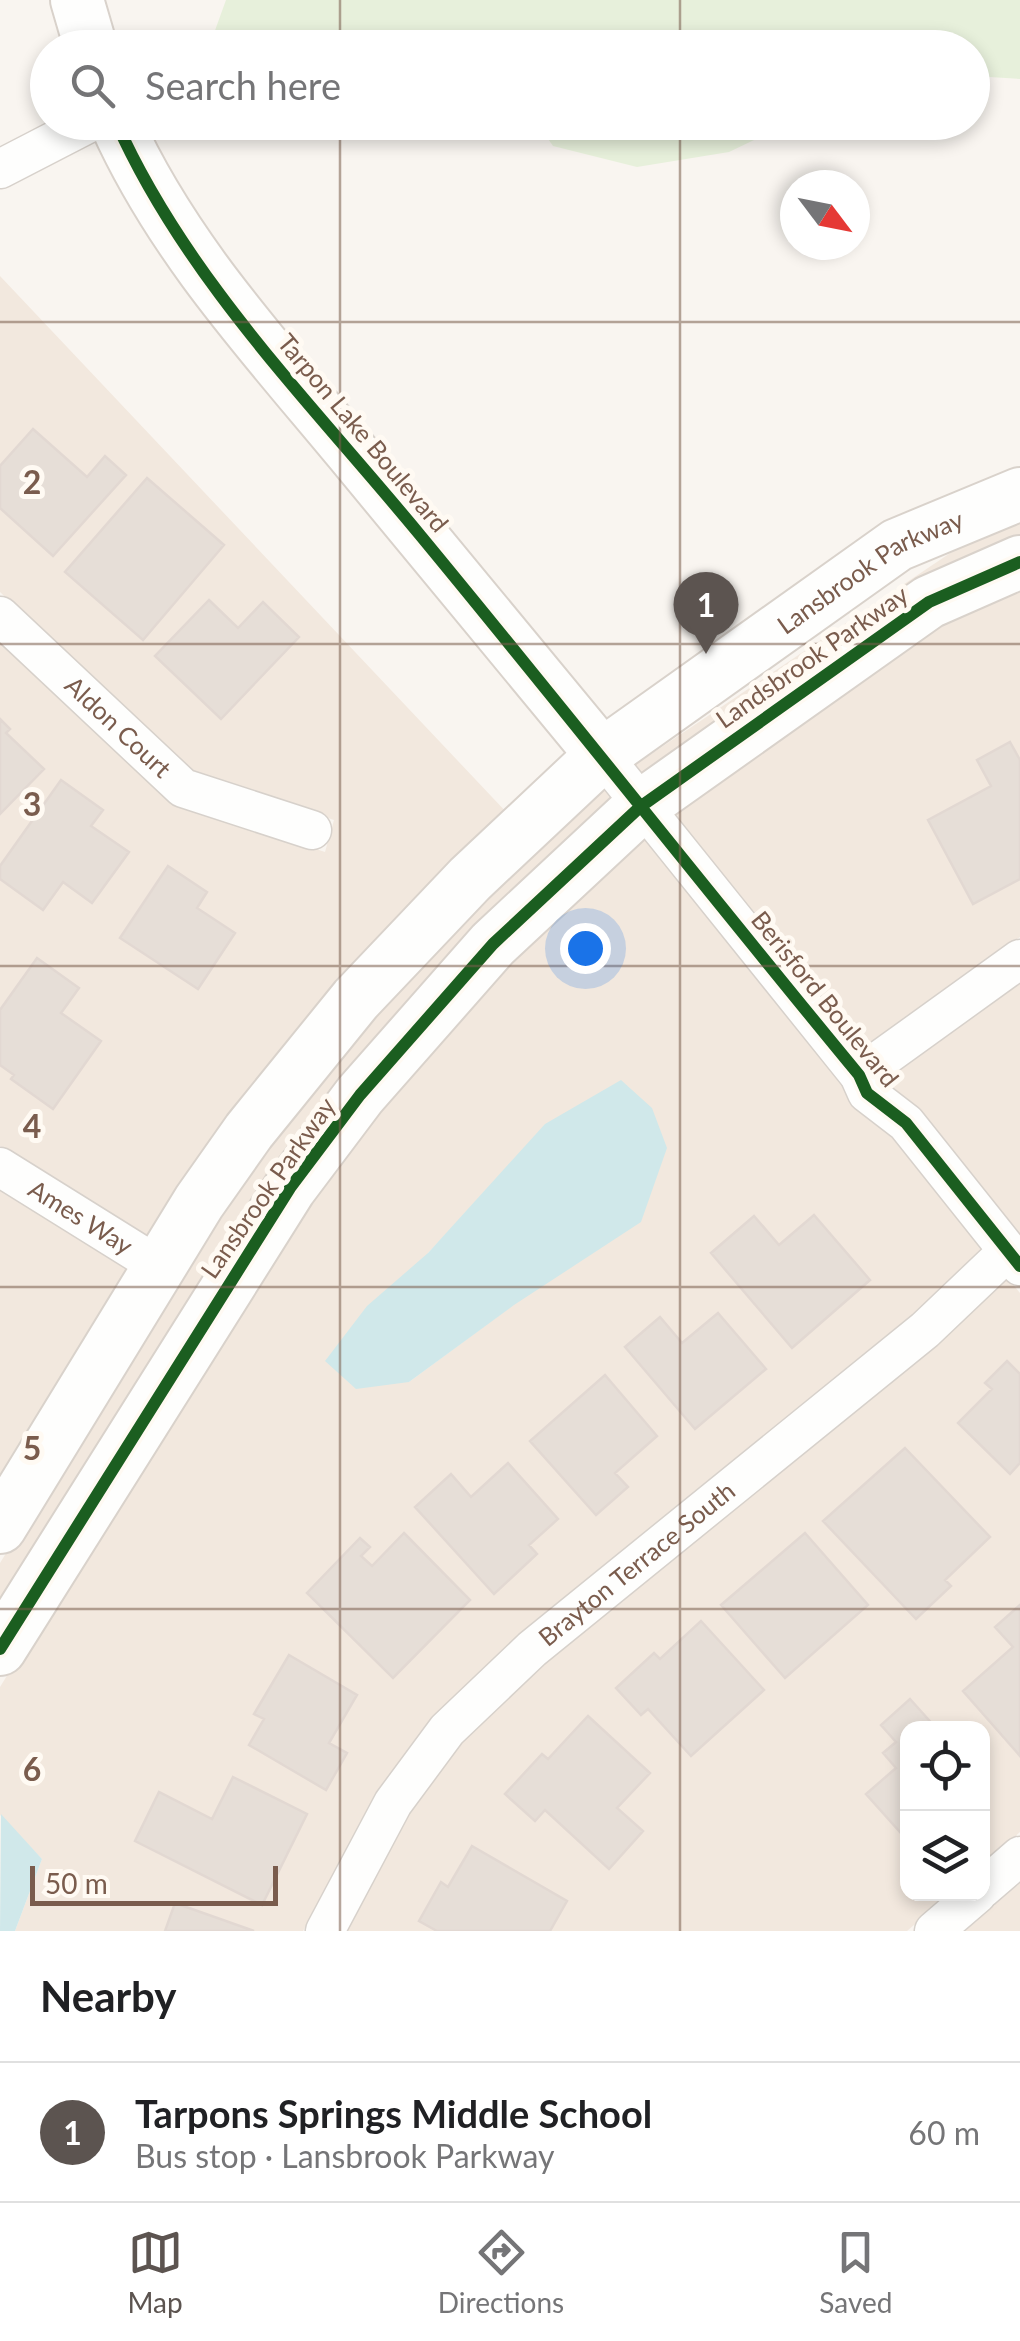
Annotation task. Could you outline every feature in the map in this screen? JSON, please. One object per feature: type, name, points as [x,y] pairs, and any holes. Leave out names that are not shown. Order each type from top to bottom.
[{"type":"street","points":[[77,0],[86,30]]},
{"type":"street","points":[[0,168],[56,140]]},
{"type":"street","name":"Tarpon Lake Boulevard","points":[[124,140],[145,187],[209,279],[602,756]]},
{"type":"street","name":"Lansbrook Parkway","points":[[0,1527],[199,1202],[249,1132],[356,999],[470,879],[602,756],[897,545],[1020,494]]},
{"type":"street","name":"Landsbrook Parkway","points":[[640,806],[929,602],[1020,562]]},
{"type":"street","name":"Aldon Court","points":[[0,616],[182,788],[312,830]]},
{"type":"street","name":"Berisford Boulevard","points":[[602,756],[860,1075],[868,1093],[906,1122],[1014,1258]]},
{"type":"street","name":"Lansbrook Parkway","points":[[0,1649],[234,1270],[360,1095],[493,944],[640,806]]},
{"type":"street","points":[[860,1075],[1020,959]]},
{"type":"street","name":"Ames Way","points":[[0,1167],[162,1268]]},
{"type":"street","name":"Brayton Terrace South","points":[[324,1931],[393,1802],[447,1730],[532,1649],[1014,1258]]},
{"type":"street","points":[[990,1882],[1020,1856]]},
{"type":"street","points":[[934,1931],[968,1901]]},
{"type":"shaded area","points":[[0,276],[509,815],[154,1243],[0,1146],[0,640],[178,804],[325,852],[334,820],[191,773],[0,592]]},
{"type":"shaded area","points":[[1020,514],[1020,542],[643,781],[632,767],[992,525]]},
{"type":"shaded area","points":[[1020,583],[1020,937],[861,1050],[666,811],[940,618]]},
{"type":"shaded area","points":[[604,788],[616,804],[537,874],[0,1614],[0,1563],[216,1212],[427,949]]},
{"type":"shaded area","points":[[640,833],[983,1248],[912,1316],[519,1635],[433,1717],[376,1793],[303,1931],[15,1931],[42,1859],[0,1815],[0,1687],[251,1281],[455,1014]],"holes":[[[482,1196],[513,1305],[409,1382],[428,1253]]]},
{"type":"shaded area","points":[[1020,981],[1020,1239],[882,1082]]},
{"type":"shaded area","points":[[0,1187],[136,1272],[0,1491]]},
{"type":"shaded area","points":[[1007,1277],[1020,1293],[1020,1832],[990,1859],[990,1721],[900,1721],[900,1901],[942,1901],[907,1931],[346,1931],[409,1813],[462,1743],[545,1662],[938,1344]]},
{"type":"shaded area","points":[[1020,1883],[1020,1931],[965,1931]]},
{"type":"green space","points":[[226,0],[1020,0],[1020,79],[990,77],[990,30],[215,30]]},
{"type":"green space","points":[[549,140],[754,140],[729,152],[637,167],[553,146]]},
{"type":"water","points":[[621,1080],[652,1108],[667,1148],[641,1222],[514,1305],[409,1382],[356,1389],[325,1361],[367,1306],[428,1253],[545,1124]]},
{"type":"water","points":[[1,1814],[42,1859],[15,1931],[0,1931]]},
{"type":"building","points":[[33,429],[87,477],[105,456],[126,475],[53,556],[0,508],[0,466]]},
{"type":"building","points":[[147,478],[224,545],[143,640],[65,572]]},
{"type":"building","points":[[209,600],[238,628],[263,602],[299,637],[221,719],[155,656]]},
{"type":"building","points":[[0,719],[10,729],[6,733],[44,769],[0,814]]},
{"type":"building","points":[[1010,742],[1020,760],[1020,879],[973,904],[928,820],[991,786],[977,760]]},
{"type":"building","points":[[61,780],[103,810],[91,826],[129,852],[92,903],[63,882],[43,910],[0,879],[0,866]]},
{"type":"building","points":[[168,866],[207,892],[197,908],[235,933],[198,989],[120,938]]},
{"type":"building","points":[[37,958],[79,988],[61,1013],[101,1041],[53,1109],[11,1079],[14,1075],[0,1065],[0,1010]]},
{"type":"building","points":[[814,1215],[870,1280],[792,1348],[711,1253],[754,1216],[779,1245]]},
{"type":"building","points":[[718,1313],[766,1369],[695,1429],[625,1347],[660,1317],[682,1343]]},
{"type":"building","points":[[1007,1361],[1020,1374],[1020,1463],[1010,1474],[958,1423],[992,1389],[985,1383]]},
{"type":"building","points":[[605,1375],[657,1436],[615,1473],[628,1487],[596,1515],[530,1441]]},
{"type":"building","points":[[905,1448],[990,1537],[945,1580],[951,1586],[916,1619],[823,1521]]},
{"type":"building","points":[[508,1463],[558,1519],[529,1545],[537,1554],[494,1594],[415,1507],[451,1474],[471,1497]]},
{"type":"building","points":[[404,1533],[470,1600],[393,1678],[307,1593],[360,1538],[370,1547],[361,1556],[372,1566]]},
{"type":"building","points":[[805,1533],[868,1605],[785,1678],[721,1605]]},
{"type":"building","points":[[1020,1605],[1020,1756],[963,1691],[1013,1647],[995,1627]]},
{"type":"building","points":[[701,1621],[764,1690],[691,1756],[648,1709],[641,1715],[616,1688],[654,1653],[660,1659]]},
{"type":"building","points":[[289,1655],[357,1695],[329,1743],[347,1753],[326,1790],[249,1745],[264,1719],[254,1714]]},
{"type":"building","points":[[910,1699],[930,1721],[900,1721],[900,1832],[866,1794],[896,1768],[883,1753],[896,1742],[881,1725]]},
{"type":"building","points":[[588,1716],[650,1773],[617,1808],[643,1831],[609,1869],[545,1810],[535,1821],[505,1794],[542,1754],[548,1759]]},
{"type":"building","points":[[233,1777],[307,1814],[262,1905],[135,1841],[159,1792],[212,1819]]},
{"type":"building","points":[[472,1846],[567,1901],[550,1931],[437,1931],[419,1921],[441,1882],[448,1887]]},
{"type":"building","points":[[175,1903],[254,1931],[165,1931]]},
{"type":"cycle path","points":[[125,140],[178,234],[254,338],[420,535],[859,1075],[867,1093],[906,1123],[1020,1266]]},
{"type":"cycle path","points":[[0,1649],[290,1188],[360,1095],[493,944],[640,807],[929,602],[1020,562]]},
{"type":"place","name":"Tarpons Springs Middle School","points":[[706,654]]}]
